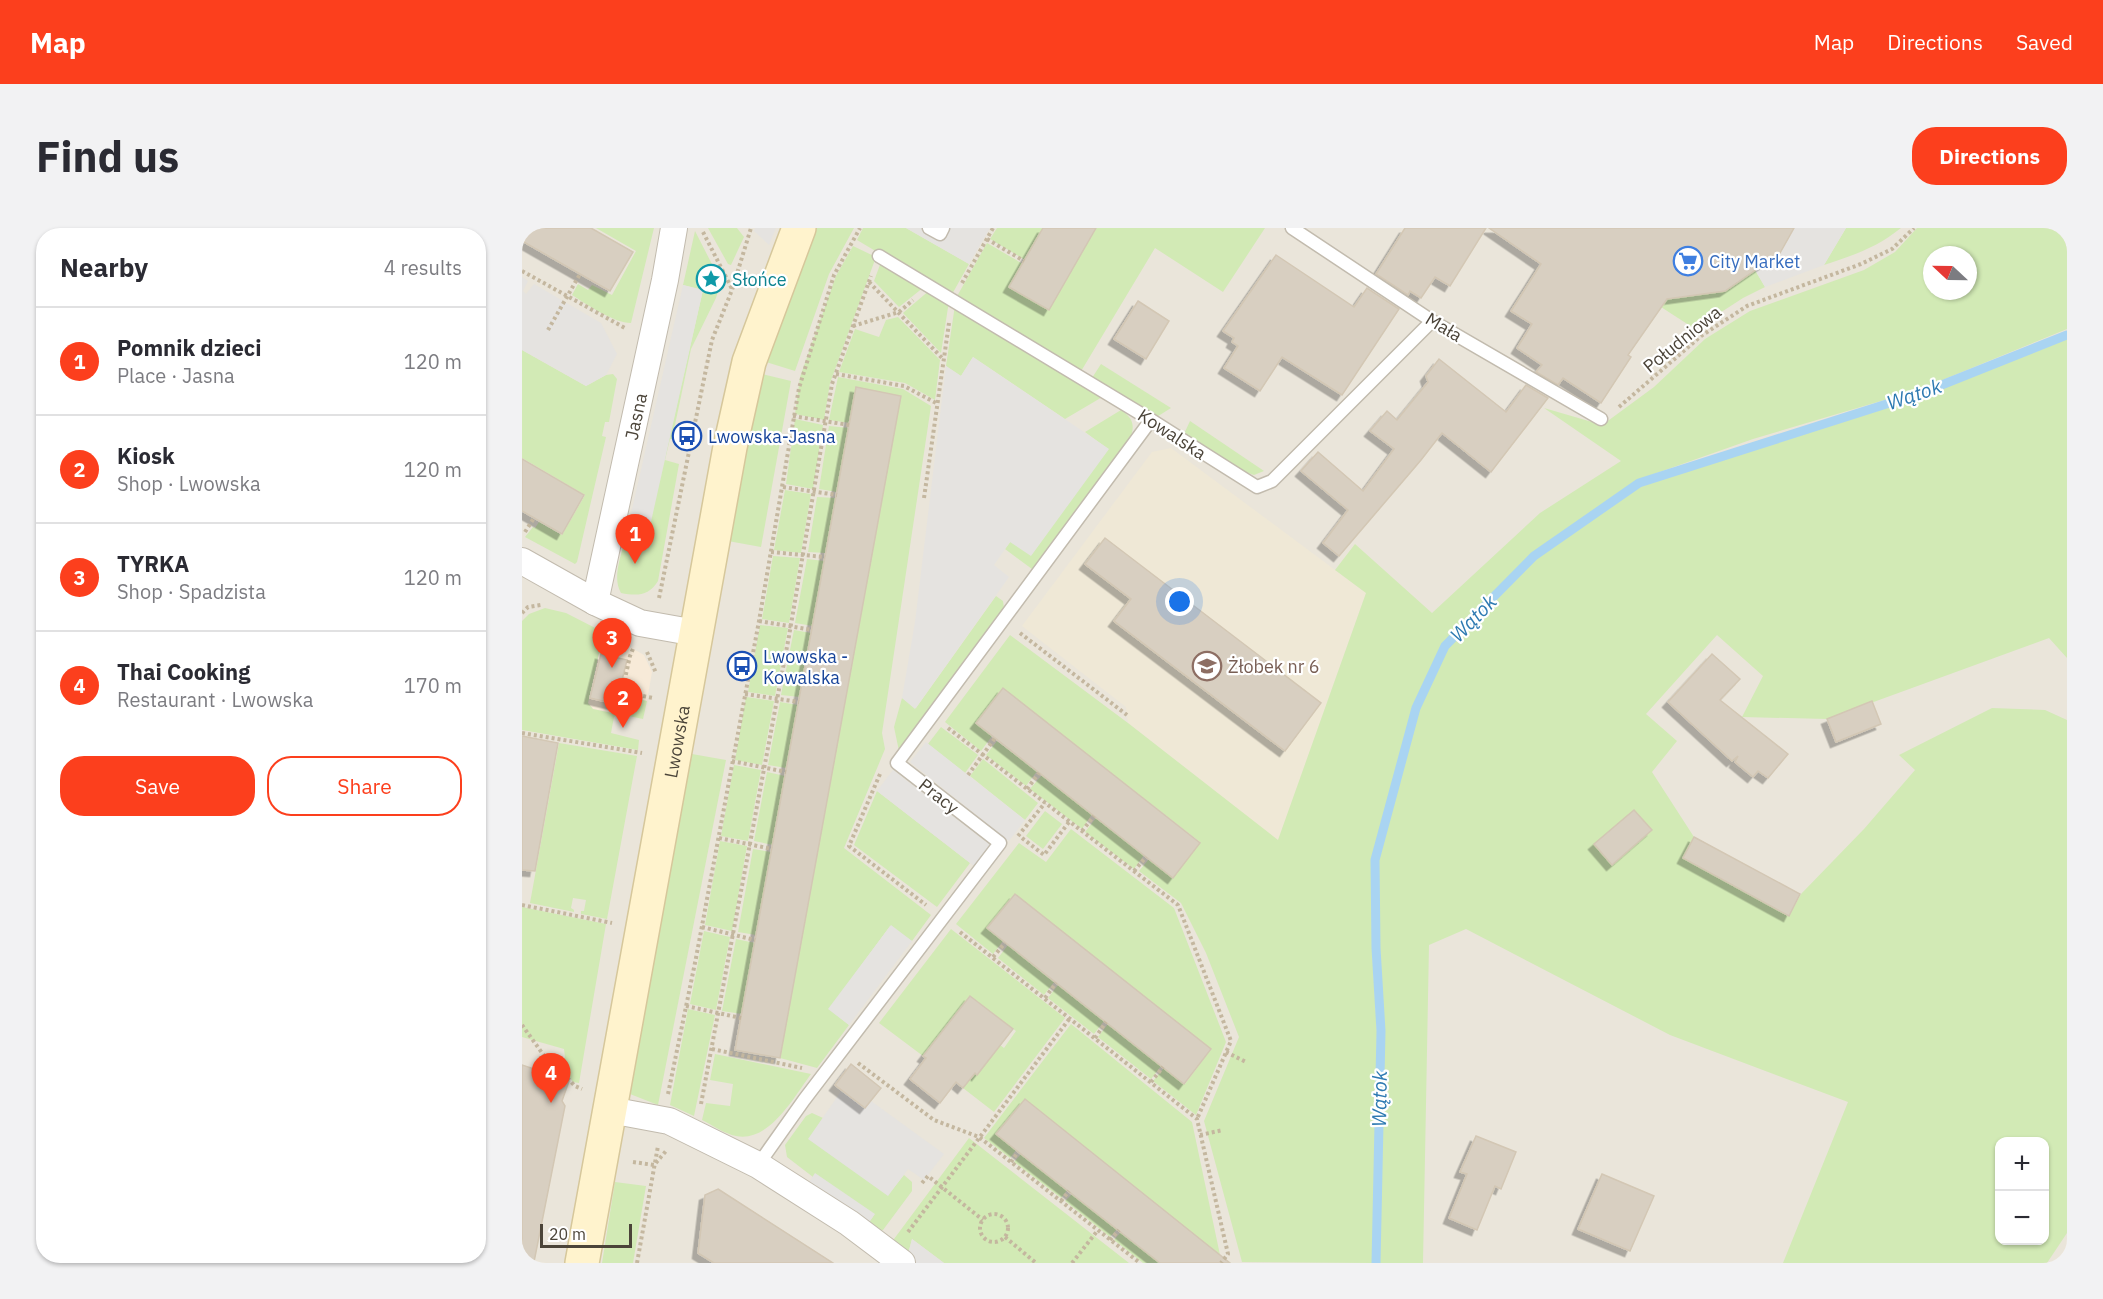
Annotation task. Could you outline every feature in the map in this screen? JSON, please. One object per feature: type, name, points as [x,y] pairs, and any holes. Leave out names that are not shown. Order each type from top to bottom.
[{"type":"street","name":"Jasna","points":[[595,602],[674,228]]},
{"type":"street","name":"Lwowska","points":[[582,1263],[730,447],[749,363],[799,228]]},
{"type":"street","points":[[522,561],[595,602],[640,623],[696,633]]},
{"type":"street","points":[[610,1110],[663,1119],[758,1165],[849,1223],[900,1261]]},
{"type":"lane","points":[[929,228],[940,234],[943,228]]},
{"type":"lane","name":"Mała","points":[[1292,228],[1432,321],[1601,419]]},
{"type":"lane","name":"Kowalska","points":[[879,256],[1151,420],[1257,488],[1272,481],[1432,321]]},
{"type":"lane","name":"Pracy","points":[[758,1165],[811,1091],[1000,843],[897,763],[1151,420]]},
{"type":"path","points":[[701,228],[732,290]]},
{"type":"path","points":[[652,626],[712,340],[732,290],[751,228]]},
{"type":"path","points":[[638,1263],[654,1165],[702,927],[759,621],[798,388],[834,275],[860,228]]},
{"type":"path","points":[[924,498],[952,300],[993,228]]},
{"type":"path","name":"Południowa","points":[[1601,419],[1628,401],[1701,336],[1747,306],[1861,264],[1892,249],[1914,228]]},
{"type":"path","points":[[987,239],[1024,261]]},
{"type":"path","points":[[699,1112],[791,626],[832,384],[879,256]]},
{"type":"path","points":[[522,271],[627,329]]},
{"type":"path","points":[[548,330],[580,274]]},
{"type":"path","points":[[869,282],[944,359]]},
{"type":"path","points":[[853,326],[899,312]]},
{"type":"path","points":[[836,374],[904,386],[938,404]]},
{"type":"path","points":[[793,416],[849,426]]},
{"type":"path","points":[[783,487],[837,495]]},
{"type":"path","points":[[522,537],[534,518]]},
{"type":"path","points":[[771,552],[825,557]]},
{"type":"path","points":[[759,621],[812,630]]},
{"type":"path","points":[[1012,627],[1127,715]]},
{"type":"path","points":[[635,646],[630,656],[622,692],[653,698]]},
{"type":"path","points":[[745,694],[799,702]]},
{"type":"path","points":[[941,722],[1178,905],[1231,1041],[1197,1119],[1228,1254],[1221,1263]]},
{"type":"path","points":[[522,733],[642,753]]},
{"type":"path","points":[[968,775],[995,738]]},
{"type":"path","points":[[732,761],[786,772]]},
{"type":"path","points":[[881,772],[849,846],[929,907]]},
{"type":"path","points":[[1027,789],[1039,773]]},
{"type":"path","points":[[1082,831],[1094,816]]},
{"type":"path","points":[[1018,836],[1044,855],[1070,822]]},
{"type":"path","points":[[718,838],[772,849]]},
{"type":"path","points":[[1134,871],[1146,857]]},
{"type":"path","points":[[522,905],[612,923]]},
{"type":"path","points":[[702,927],[755,940]]},
{"type":"path","points":[[958,930],[1197,1119]]},
{"type":"path","points":[[993,957],[1005,943]]},
{"type":"path","points":[[1045,998],[1056,983]]},
{"type":"path","points":[[686,1006],[741,1018]]},
{"type":"path","points":[[900,1261],[905,1236],[1070,1018]]},
{"type":"path","points":[[1095,1038],[1106,1022]]},
{"type":"path","points":[[522,1025],[553,1064],[575,1086],[583,1089]]},
{"type":"path","points":[[712,1049],[807,1070]]},
{"type":"path","points":[[1226,1052],[1246,1062]]},
{"type":"path","points":[[858,1062],[934,1120],[979,1137],[1140,1263]]},
{"type":"path","points":[[1151,1082],[1163,1067]]},
{"type":"path","points":[[1200,1135],[1223,1130]]},
{"type":"path","points":[[1011,1162],[1018,1152]]},
{"type":"path","points":[[630,1162],[654,1165]]},
{"type":"path","points":[[922,1184],[928,1176],[983,1220]]},
{"type":"path","points":[[1061,1201],[1069,1191]]},
{"type":"path","points":[[993,1214],[1004,1219],[1008,1228],[1005,1237],[997,1242],[984,1238],[980,1230],[983,1220],[993,1214]]},
{"type":"path","points":[[1072,1263],[1098,1230]]},
{"type":"path","points":[[1110,1240],[1119,1230]]},
{"type":"path","points":[[1005,1237],[1036,1263]]},
{"type":"shaded area","points":[[522,228],[2067,228],[2067,1263],[522,1263]]},
{"type":"shaded area","points":[[755,228],[776,228],[769,245],[754,231]]},
{"type":"shaded area","points":[[906,228],[990,228],[969,264]]},
{"type":"shaded area","points":[[1794,228],[1846,228],[1824,265],[1765,287],[1755,270],[1780,253]]},
{"type":"shaded area","points":[[522,277],[528,281],[523,291],[526,294],[534,284],[601,323],[617,354],[606,375],[586,386],[522,350]]},
{"type":"shaded area","points":[[683,285],[703,290],[646,544],[625,540]]},
{"type":"shaded area","points":[[973,357],[1109,449],[1031,556],[1010,542],[994,565],[1009,577],[915,709],[902,698],[915,622],[946,366],[961,376]]},
{"type":"shaded area","name":"Żłobek nr 6","points":[[1171,448],[1366,593],[1278,841],[1128,723],[1126,707],[1022,626],[1152,452]]},
{"type":"shaded area","points":[[609,635],[644,655],[652,672],[647,701],[634,698],[631,713],[617,714],[593,709],[588,703],[599,653],[605,654]]},
{"type":"shaded area","points":[[926,742],[1025,820],[1009,841],[910,762]]},
{"type":"shaded area","points":[[893,770],[990,845],[974,866],[877,791]]},
{"type":"shaded area","points":[[891,925],[912,941],[849,1025],[828,1009]]},
{"type":"shaded area","points":[[842,1090],[865,1108],[871,1101],[944,1154],[924,1180],[908,1169],[888,1196],[808,1139]]},
{"type":"shaded area","points":[[815,1173],[875,1214],[865,1228],[806,1187]]},
{"type":"shaded area","points":[[912,1239],[944,1263],[913,1263],[907,1258]]},
{"type":"green space","points":[[596,228],[654,228],[631,323],[609,317],[572,295],[578,284],[588,290],[592,285],[612,295],[636,251]]},
{"type":"green space","points":[[708,228],[737,228],[744,237],[731,265],[728,264]]},
{"type":"green space","points":[[817,228],[854,228],[829,274],[795,371],[766,362],[787,298]]},
{"type":"green space","points":[[863,228],[906,228],[969,264],[951,296],[857,240]]},
{"type":"green space","points":[[997,228],[1043,228],[1025,260],[990,239]]},
{"type":"green space","points":[[1096,228],[1265,228],[1223,292],[1155,248],[1080,373],[956,298],[987,243],[1023,264],[1009,288],[1049,310]]},
{"type":"green space","points":[[1561,228],[1755,270],[1765,287],[1743,298],[1695,329],[1661,307]]},
{"type":"green space","points":[[1846,228],[1901,228],[1874,246],[1824,265]]},
{"type":"green space","points":[[1917,228],[2067,228],[2067,329],[1918,390],[1753,439],[1637,480],[1533,553],[1442,645],[1413,707],[1372,859],[1372,949],[1377,1032],[1373,1263],[1242,1262],[1204,1121],[1239,1037],[1206,953],[1181,903],[1139,871],[1149,859],[1200,842],[1003,689],[976,723],[992,736],[981,751],[945,722],[1010,635],[1278,840],[1366,593],[1335,570],[1355,544],[1432,613],[1540,513],[1621,461],[1544,408],[1599,424],[1605,423],[1654,387],[1705,339],[1750,311],[1864,270],[1895,252]]},
{"type":"green space","points":[[695,231],[717,274],[720,285],[691,349],[672,439],[670,439],[665,460],[679,464],[658,581],[651,590],[642,594],[621,593],[617,574],[625,540],[645,544],[703,290],[683,285]]},
{"type":"green space","points":[[853,246],[876,257],[830,383],[824,420],[795,414],[800,377],[836,276]]},
{"type":"green space","points":[[881,262],[924,287],[899,307],[874,281]]},
{"type":"green space","points":[[931,289],[949,301],[941,353],[903,313]]},
{"type":"green space","points":[[955,305],[1104,396],[1065,419],[973,357],[961,376],[946,366]]},
{"type":"green space","points":[[898,317],[940,360],[935,400],[905,383],[839,372],[855,329],[879,337],[886,320]]},
{"type":"green space","points":[[2067,338],[2067,658],[2049,638],[1827,719],[1742,717],[1763,676],[1717,635],[1646,714],[1677,741],[1652,772],[1694,837],[1684,858],[1789,916],[1801,894],[1864,829],[1915,770],[1899,755],[1992,708],[2045,710],[2067,720],[2067,1233],[2047,1263],[1783,1263],[1848,1102],[1670,1035],[1466,929],[1429,945],[1423,1263],[1378,1263],[1383,1031],[1378,948],[1378,860],[1418,710],[1447,649],[1536,558],[1641,486],[1924,396]]},
{"type":"green space","points":[[522,350],[586,386],[606,375],[613,374],[617,379],[609,422],[605,422],[602,436],[606,437],[575,564],[525,537],[539,522],[562,535],[585,495],[522,458]]},
{"type":"green space","points":[[1101,364],[1171,408],[1155,418],[1092,378]]},
{"type":"green space","points":[[762,374],[791,381],[761,547],[728,541],[749,417]]},
{"type":"green space","points":[[838,377],[903,389],[931,406],[882,733],[885,749],[844,848],[931,915],[912,941],[890,926],[829,1009],[849,1025],[817,1068],[780,1058],[901,396],[857,388],[850,423],[829,420]]},
{"type":"green space","points":[[1121,410],[1132,421],[1131,437],[1032,569],[1005,549],[1011,541],[1031,555],[1108,449],[1085,432]]},
{"type":"green space","points":[[795,419],[823,425],[813,489],[786,484]]},
{"type":"green space","points":[[1190,421],[1264,471],[1254,475],[1231,467],[1183,436]]},
{"type":"green space","points":[[829,426],[849,428],[837,492],[819,489]]},
{"type":"green space","points":[[785,490],[811,494],[801,553],[774,550]]},
{"type":"green space","points":[[817,497],[836,498],[826,553],[808,552]]},
{"type":"green space","points":[[773,556],[800,558],[789,623],[762,619]]},
{"type":"green space","points":[[807,559],[825,561],[813,626],[795,623]]},
{"type":"green space","points":[[996,596],[1003,601],[1004,608],[899,751],[894,727],[902,698],[916,708]]},
{"type":"green space","points":[[545,608],[566,613],[609,635],[605,655],[599,653],[588,703],[593,709],[617,714],[622,711],[630,712],[634,698],[647,701],[643,719],[619,714],[614,717],[611,733],[639,740],[638,750],[522,730],[522,621],[529,614]]},
{"type":"green space","points":[[760,625],[788,628],[775,696],[748,692]]},
{"type":"green space","points":[[794,630],[811,633],[800,697],[781,695]]},
{"type":"green space","points":[[746,697],[774,701],[762,765],[735,760]]},
{"type":"green space","points":[[780,702],[798,705],[786,768],[768,765]]},
{"type":"green space","points":[[941,727],[978,755],[965,773],[928,744]]},
{"type":"green space","points":[[997,741],[1037,771],[1026,786],[986,755]]},
{"type":"green space","points":[[559,743],[637,756],[607,919],[581,914],[581,911],[584,911],[586,900],[573,898],[571,908],[574,912],[530,903]]},
{"type":"green space","points":[[692,754],[726,760],[658,1105],[630,1094]]},
{"type":"green space","points":[[983,759],[1038,803],[1025,820],[970,776]]},
{"type":"green space","points":[[734,765],[761,770],[748,841],[721,836]]},
{"type":"green space","points":[[767,772],[785,776],[773,845],[754,841]]},
{"type":"green space","points":[[1042,775],[1092,814],[1082,829],[1030,789]]},
{"type":"green space","points":[[877,791],[970,863],[937,907],[854,845]]},
{"type":"green space","points":[[1045,811],[1062,824],[1043,849],[1026,836]]},
{"type":"green space","points":[[1096,818],[1144,855],[1134,869],[1085,832]]},
{"type":"green space","points":[[1071,829],[1174,908],[1226,1042],[1196,1115],[1153,1081],[1164,1068],[1185,1084],[1211,1049],[1015,894],[987,928],[1003,941],[993,954],[956,924],[1019,843],[1046,862]]},
{"type":"green space","points":[[720,841],[747,846],[732,931],[705,925]]},
{"type":"green space","points":[[753,849],[771,852],[756,935],[738,932]]},
{"type":"green space","points":[[522,907],[606,924],[579,1083],[573,1082],[561,1065],[565,1057],[564,1049],[522,1037]]},
{"type":"green space","points":[[951,929],[1065,1018],[994,1112],[963,1088],[975,1073],[977,1075],[1000,1045],[1004,1048],[1016,1031],[970,997],[923,1056],[879,1023]]},
{"type":"green space","points":[[704,931],[730,937],[716,1010],[690,1004]]},
{"type":"green space","points":[[736,939],[755,943],[742,1014],[722,1011]]},
{"type":"green space","points":[[1008,945],[1054,982],[1044,995],[998,958]]},
{"type":"green space","points":[[1058,985],[1104,1021],[1094,1034],[1048,998]]},
{"type":"green space","points":[[688,1009],[715,1015],[694,1116],[670,1105]]},
{"type":"green space","points":[[1071,1024],[1192,1122],[1220,1255],[1025,1099],[996,1134],[1016,1150],[1010,1158],[984,1138]]},
{"type":"green space","points":[[1108,1024],[1161,1066],[1151,1079],[1098,1037]]},
{"type":"green space","points":[[715,1054],[811,1074],[770,1126],[748,1136],[736,1136],[702,1120],[706,1103],[730,1106],[733,1084],[710,1080]]},
{"type":"green space","points":[[812,1113],[823,1118],[809,1139],[888,1195],[904,1175],[912,1182],[912,1191],[883,1230],[878,1232],[865,1228],[874,1215],[815,1174],[813,1177],[787,1157],[785,1145],[806,1116]]},
{"type":"green space","points":[[969,1138],[1129,1263],[944,1263],[912,1239],[907,1258],[894,1243],[894,1239]]},
{"type":"green space","points":[[1021,1154],[1067,1190],[1061,1198],[1014,1162]]},
{"type":"green space","points":[[615,1182],[646,1186],[633,1263],[602,1263]]},
{"type":"green space","points":[[1072,1194],[1117,1229],[1110,1237],[1065,1201]]},
{"type":"green space","points":[[1121,1232],[1160,1263],[1143,1263],[1114,1240]]},
{"type":"building","points":[[522,228],[591,228],[633,252],[610,291],[522,241]]},
{"type":"building","points":[[1043,228],[1096,228],[1049,310],[1009,287]]},
{"type":"building","points":[[1405,228],[1486,228],[1450,286],[1435,277],[1421,298],[1410,291],[1408,295],[1376,274]]},
{"type":"building","points":[[1489,228],[1794,228],[1780,253],[1725,291],[1667,299],[1628,355],[1631,357],[1601,403],[1563,378],[1558,385],[1536,372],[1542,365],[1517,348],[1532,324],[1511,311],[1541,264]]},
{"type":"building","points":[[1276,255],[1354,307],[1367,288],[1399,309],[1342,395],[1282,357],[1260,391],[1224,368],[1238,346],[1232,342],[1234,338],[1223,331]]},
{"type":"building","points":[[1138,301],[1169,321],[1146,359],[1114,339]]},
{"type":"building","points":[[1439,359],[1506,412],[1526,385],[1548,398],[1491,472],[1442,433],[1339,556],[1323,543],[1348,510],[1301,471],[1318,452],[1363,491],[1394,449],[1370,431],[1387,411],[1397,420],[1428,382],[1426,376]]},
{"type":"building","points":[[856,387],[901,396],[780,1058],[735,1050]]},
{"type":"building","points":[[522,459],[584,495],[562,534],[522,511]]},
{"type":"building","name":"Żłobek nr 6","points":[[1105,538],[1321,703],[1285,751],[1114,621],[1131,599],[1085,564]]},
{"type":"building","points":[[601,654],[627,660],[616,704],[590,698]]},
{"type":"building","points":[[1712,654],[1740,679],[1720,700],[1788,754],[1768,778],[1758,771],[1753,777],[1735,762],[1738,756],[1732,761],[1668,702]]},
{"type":"building","points":[[1003,688],[1200,843],[1173,878],[976,723]]},
{"type":"building","points":[[1872,701],[1881,724],[1836,742],[1827,719]]},
{"type":"building","points":[[522,736],[558,743],[535,871],[522,870]]},
{"type":"building","points":[[1634,810],[1652,830],[1612,865],[1594,844]]},
{"type":"building","points":[[1694,837],[1800,894],[1789,916],[1683,858]]},
{"type":"building","points":[[1015,894],[1211,1049],[1184,1084],[987,928]]},
{"type":"building","points":[[970,996],[1013,1029],[977,1075],[975,1073],[963,1088],[956,1082],[940,1103],[910,1079],[926,1058],[923,1056]]},
{"type":"building","points":[[851,1064],[881,1088],[865,1108],[835,1085]]},
{"type":"building","points":[[522,1065],[569,1081],[562,1101],[565,1106],[534,1262],[522,1261]]},
{"type":"building","points":[[1025,1099],[1230,1263],[1160,1263],[996,1134]]},
{"type":"building","points":[[1476,1136],[1516,1152],[1501,1189],[1495,1186],[1477,1230],[1449,1218],[1467,1174],[1460,1172]]},
{"type":"building","points":[[1602,1174],[1654,1196],[1630,1251],[1578,1229]]},
{"type":"building","points":[[718,1189],[833,1263],[714,1263],[698,1253],[705,1195]]},
{"type":"waterway","name":"Wątok","points":[[1376,1263],[1381,1031],[1376,948],[1375,860],[1416,708],[1445,646],[1534,556],[1639,483],[1924,392],[2067,335]]},
{"type":"place","name":"City Market","points":[[1688,261]]},
{"type":"place","name":"Słońce","points":[[711,279]]},
{"type":"place","name":"Lwowska-Jasna","points":[[687,436]]},
{"type":"place","name":"Pomnik dzieci","points":[[635,564]]},
{"type":"place","name":"Lwowska - Kowalska","points":[[742,666]]},
{"type":"place","name":"Żłobek nr 6","points":[[1207,666]]},
{"type":"place","name":"TYRKA","points":[[612,668]]},
{"type":"place","name":"Kiosk","points":[[623,728]]},
{"type":"place","name":"Thai Cooking","points":[[551,1103]]}]
